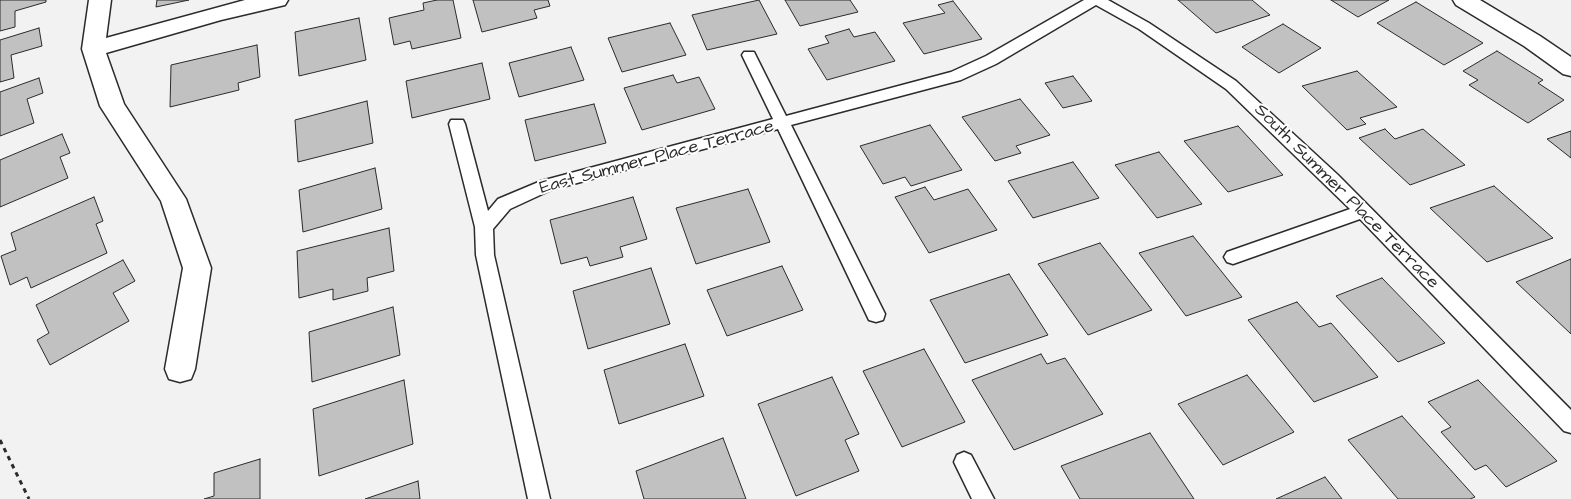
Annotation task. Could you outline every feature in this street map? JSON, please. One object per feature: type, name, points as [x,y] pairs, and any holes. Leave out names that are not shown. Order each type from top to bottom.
[{"type":"street","points":[[100,0],[94,49],[112,106],[173,199],[197,268],[180,369]]},
{"type":"street","points":[[94,49],[218,13],[277,0]]},
{"type":"street","points":[[1464,0],[1532,41],[1571,68]]},
{"type":"lane","name":"East Summer Place Terrace","points":[[484,227],[504,204],[547,185],[782,124],[956,76],[992,60],[1095,0]]},
{"type":"lane","name":"South Summer Place Terrace","points":[[1095,0],[1144,26],[1231,85],[1332,180],[1571,424]]},
{"type":"lane","points":[[749,55],[876,314]]},
{"type":"lane","points":[[457,124],[484,227],[485,256],[538,499]]},
{"type":"lane","points":[[1233,257],[1363,211]]},
{"type":"lane","points":[[964,462],[983,499]]},
{"type":"path","points":[[0,440],[29,499]]},
{"type":"building","points":[[0,0],[46,0],[46,2],[15,11],[15,27],[0,31]]},
{"type":"building","points":[[157,0],[189,0],[156,7]]},
{"type":"building","points":[[437,0],[453,0],[461,38],[412,49],[410,41],[394,45],[389,18],[424,10],[423,3]]},
{"type":"building","points":[[473,0],[548,0],[550,6],[534,10],[537,18],[482,32]]},
{"type":"building","points":[[759,0],[777,34],[707,50],[692,15]]},
{"type":"building","points":[[785,0],[850,0],[858,12],[800,26]]},
{"type":"building","points":[[1178,0],[1252,0],[1270,15],[1216,33]]},
{"type":"building","points":[[1331,0],[1389,0],[1358,17]]},
{"type":"building","points":[[953,1],[982,39],[924,54],[903,23],[945,13],[938,5]]},
{"type":"building","points":[[1416,2],[1483,43],[1444,65],[1377,23]]},
{"type":"building","points":[[359,18],[366,60],[299,76],[295,32]]},
{"type":"building","points":[[670,23],[686,55],[622,72],[608,38]]},
{"type":"building","points":[[1283,24],[1321,48],[1279,73],[1242,47]]},
{"type":"building","points":[[39,28],[42,46],[11,55],[14,78],[0,82],[0,40]]},
{"type":"building","points":[[849,29],[854,37],[875,32],[895,61],[827,80],[808,49],[829,43],[825,36]]},
{"type":"building","points":[[257,45],[260,77],[238,83],[239,90],[170,107],[171,65]]},
{"type":"building","points":[[571,47],[584,80],[519,97],[509,63]]},
{"type":"building","points":[[1497,51],[1543,80],[1538,83],[1564,100],[1528,123],[1469,85],[1478,80],[1463,71]]},
{"type":"building","points":[[482,63],[490,99],[412,118],[406,81]]},
{"type":"building","points":[[1357,71],[1397,107],[1360,118],[1366,124],[1347,130],[1302,86]]},
{"type":"building","points":[[673,75],[677,83],[699,77],[715,109],[642,130],[624,88]]},
{"type":"building","points":[[1073,76],[1092,101],[1063,108],[1045,83]]},
{"type":"building","points":[[39,78],[43,93],[27,99],[34,123],[0,136],[0,92]]},
{"type":"building","points":[[1020,99],[1050,135],[1016,146],[1021,153],[995,161],[962,117]]},
{"type":"building","points":[[367,101],[373,143],[298,162],[295,120]]},
{"type":"building","points":[[594,104],[606,143],[535,161],[525,120]]},
{"type":"building","points":[[930,125],[962,170],[911,186],[905,177],[883,184],[860,146]]},
{"type":"building","points":[[1238,126],[1283,175],[1228,192],[1184,141]]},
{"type":"building","points":[[1385,129],[1395,139],[1423,129],[1465,165],[1410,185],[1359,138]]},
{"type":"building","points":[[1571,131],[1571,158],[1547,139]]},
{"type":"building","points":[[62,134],[70,153],[60,157],[68,178],[0,207],[0,160]]},
{"type":"building","points":[[1159,152],[1202,204],[1157,218],[1115,165]]},
{"type":"building","points":[[1073,162],[1099,198],[1033,218],[1008,181]]},
{"type":"building","points":[[375,168],[382,209],[303,232],[299,190]]},
{"type":"building","points":[[1494,186],[1553,238],[1487,262],[1430,208]]},
{"type":"building","points":[[925,187],[934,200],[968,189],[997,230],[929,253],[895,197]]},
{"type":"building","points":[[748,189],[770,242],[696,264],[676,208]]},
{"type":"building","points":[[94,197],[103,221],[96,224],[107,253],[31,288],[27,277],[10,285],[1,256],[16,250],[11,233]]},
{"type":"building","points":[[633,197],[647,239],[620,247],[623,257],[590,266],[587,257],[561,264],[550,220]]},
{"type":"building","points":[[389,228],[394,271],[367,278],[368,291],[333,300],[333,289],[299,298],[297,251]]},
{"type":"building","points":[[1193,236],[1242,297],[1186,316],[1139,253]]},
{"type":"building","points":[[1100,243],[1152,310],[1088,335],[1038,264]]},
{"type":"building","points":[[1571,259],[1571,334],[1516,282]]},
{"type":"building","points":[[123,260],[135,281],[113,293],[129,321],[50,365],[37,340],[49,333],[36,305]]},
{"type":"building","points":[[782,266],[803,310],[727,336],[707,290]]},
{"type":"building","points":[[651,268],[670,324],[588,349],[573,291]]},
{"type":"building","points":[[1009,274],[1048,335],[965,363],[930,300]]},
{"type":"building","points":[[1382,278],[1445,343],[1398,362],[1336,296]]},
{"type":"building","points":[[1297,302],[1319,327],[1331,323],[1378,377],[1314,402],[1248,320]]},
{"type":"building","points":[[393,307],[400,355],[312,382],[309,332]]},
{"type":"building","points":[[685,344],[704,396],[619,424],[604,370]]},
{"type":"building","points":[[924,349],[965,422],[902,447],[863,371]]},
{"type":"building","points":[[1041,354],[1047,364],[1065,358],[1103,414],[1014,450],[972,380]]},
{"type":"building","points":[[1247,375],[1294,432],[1223,465],[1178,404]]},
{"type":"building","points":[[832,377],[859,434],[845,440],[859,471],[796,496],[758,404]]},
{"type":"building","points":[[404,380],[413,444],[319,476],[313,409]]},
{"type":"building","points":[[1478,380],[1557,461],[1506,487],[1486,465],[1475,470],[1441,432],[1451,427],[1428,402]]},
{"type":"building","points":[[1402,416],[1475,497],[1470,499],[1398,499],[1348,440]]},
{"type":"building","points":[[1150,433],[1194,499],[1080,499],[1061,466]]},
{"type":"building","points":[[723,438],[746,499],[644,499],[636,471]]},
{"type":"building","points":[[260,459],[260,499],[204,499],[214,496],[214,473]]},
{"type":"building","points":[[1325,477],[1342,499],[1276,499]]},
{"type":"building","points":[[418,481],[420,499],[365,499]]}]
